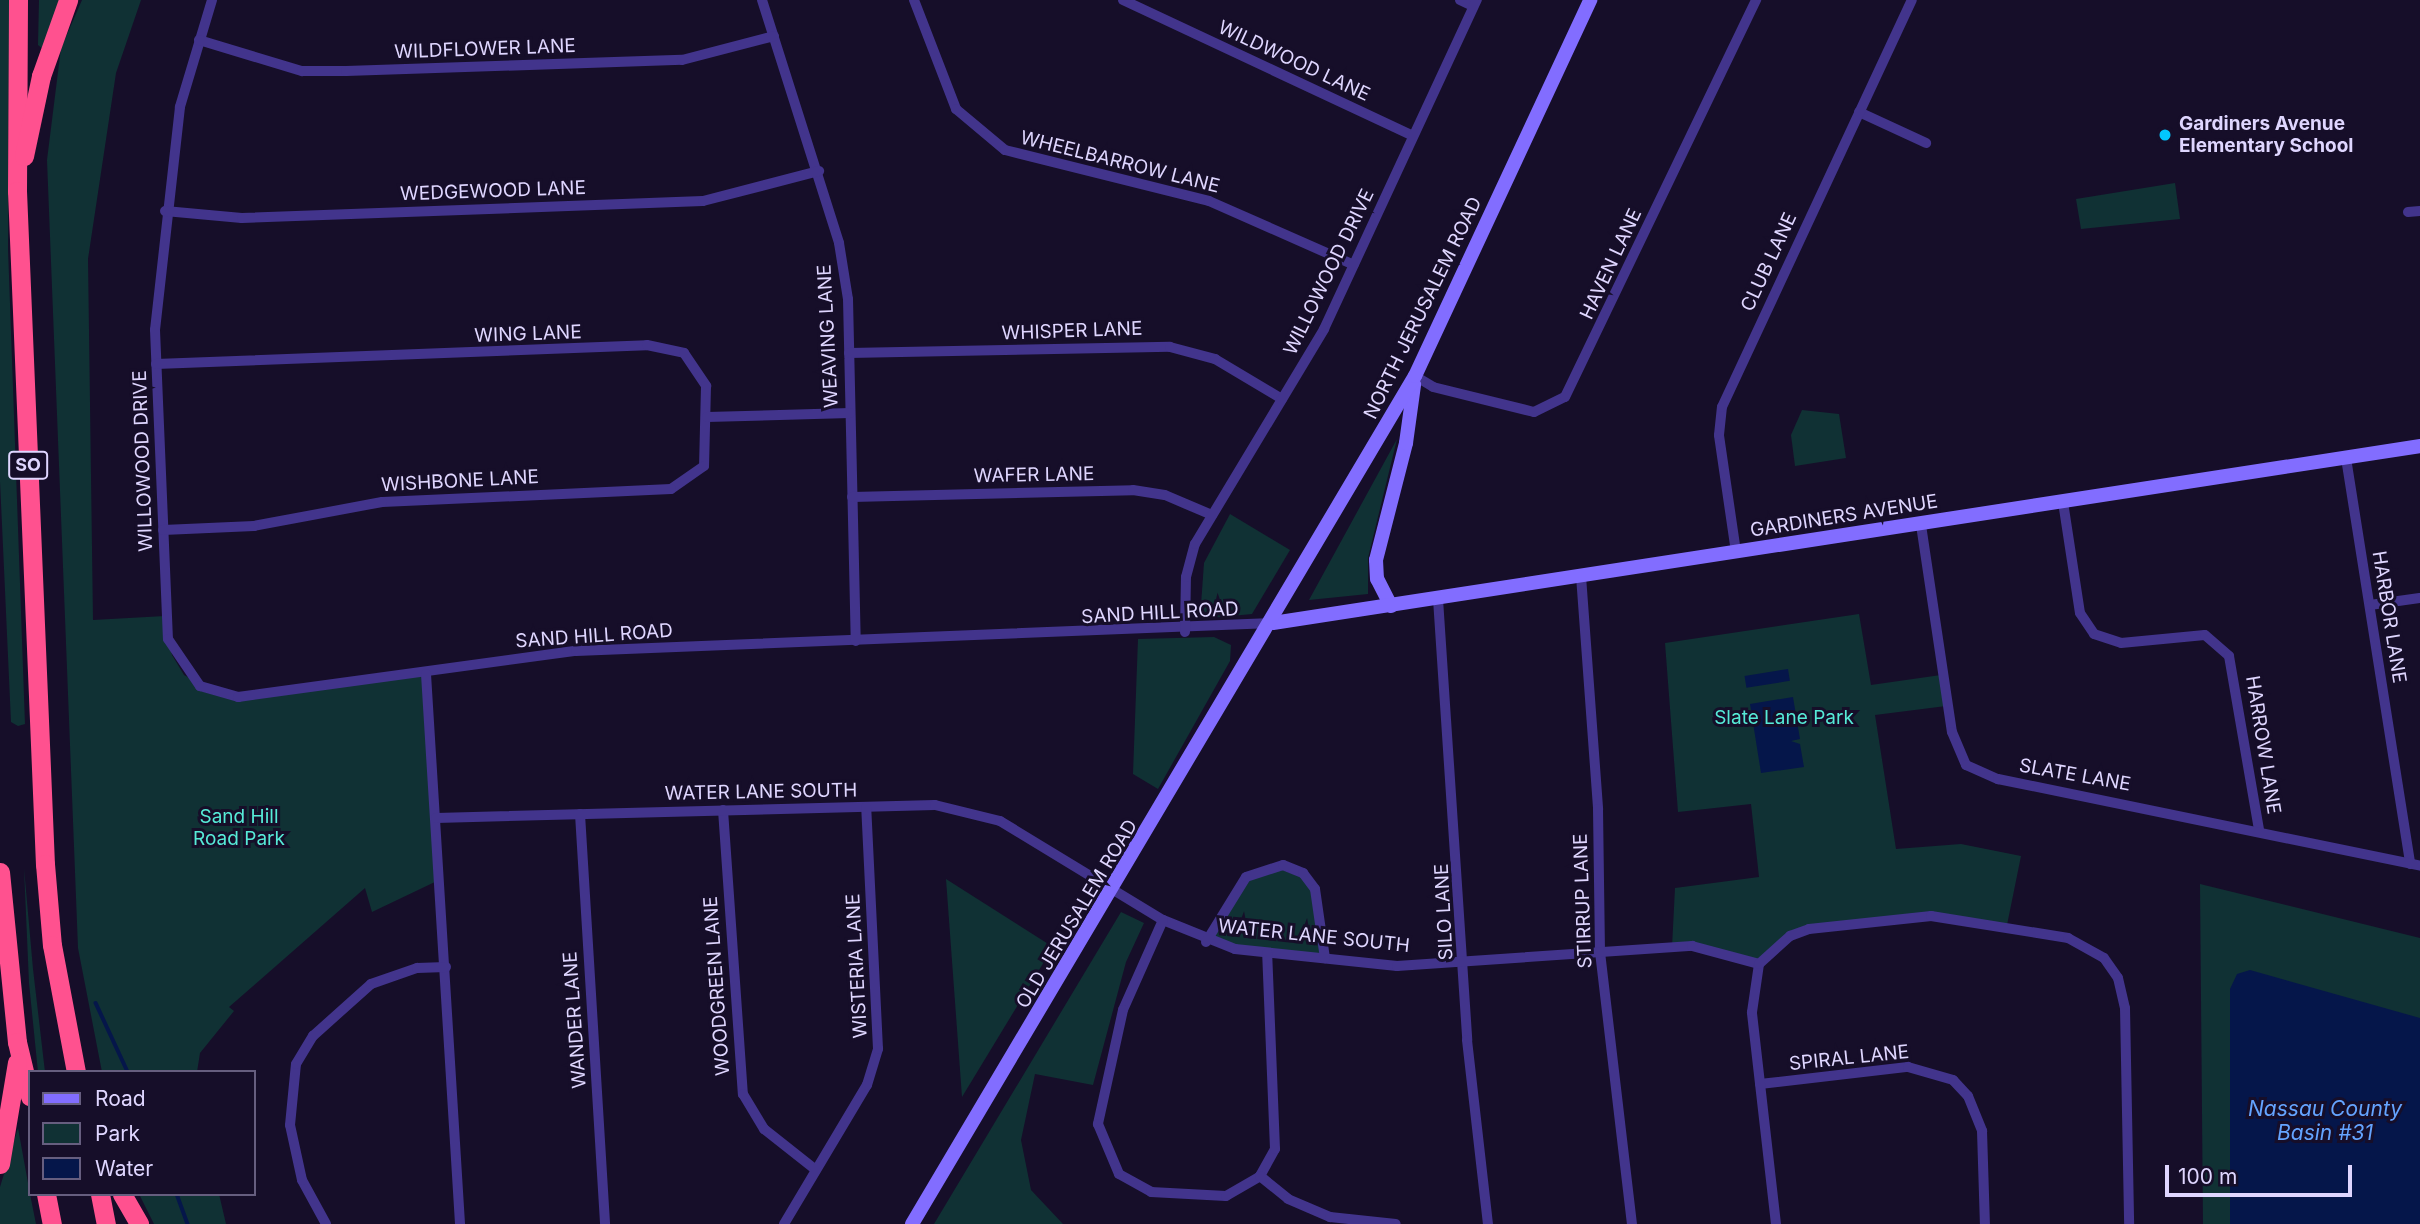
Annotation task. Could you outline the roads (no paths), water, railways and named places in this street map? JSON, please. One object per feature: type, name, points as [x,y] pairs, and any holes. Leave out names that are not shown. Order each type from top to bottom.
[{"type":"highway","name":"SO","points":[[18,0],[17,191],[52,945],[76,1070]]},
{"type":"highway","points":[[17,191],[41,76],[68,0]]},
{"type":"highway","points":[[0,872],[19,1050],[28,1088]]},
{"type":"highway","points":[[52,945],[85,1070]]},
{"type":"highway","points":[[0,1164],[19,1050]]},
{"type":"highway","points":[[46,1196],[52,1224]]},
{"type":"highway","points":[[100,1196],[106,1224]]},
{"type":"highway","points":[[123,1196],[139,1224]]},
{"type":"main road","name":"NORTH JERUSALEM ROAD","points":[[1273,623],[1415,376],[1590,0]]},
{"type":"main road","points":[[1391,606],[1382,593],[1376,560],[1406,443],[1415,376]]},
{"type":"main road","name":"GARDINERS AVENUE","points":[[1273,623],[2420,446]]},
{"type":"main road","name":"OLD JERUSALEM ROAD","points":[[912,1224],[1273,623]]},
{"type":"street","name":"WILLOWOOD DRIVE","points":[[212,0],[180,107],[156,273],[156,364],[168,639],[200,686],[238,697],[426,674]]},
{"type":"street","name":"WEAVING LANE","points":[[762,0],[819,171],[839,243],[849,354],[856,641]]},
{"type":"street","name":"WHEELBARROW LANE","points":[[914,0],[956,109],[1005,150],[1209,201],[1354,265]]},
{"type":"street","name":"WILDWOOD LANE","points":[[1123,0],[1413,136]]},
{"type":"street","points":[[1460,0],[1475,3]]},
{"type":"street","name":"HAVEN LANE","points":[[1415,376],[1433,387],[1534,412],[1565,397],[1756,0]]},
{"type":"street","name":"CLUB LANE","points":[[1736,552],[1719,435],[1721,407],[1912,0]]},
{"type":"street","name":"WILLOWOOD DRIVE","points":[[1185,632],[1186,578],[1212,515],[1282,399],[1354,265],[1475,3]]},
{"type":"street","name":"WILDFLOWER LANE","points":[[199,40],[280,66],[346,71],[682,60],[774,36]]},
{"type":"street","points":[[1859,112],[1926,143]]},
{"type":"street","name":"WEDGEWOOD LANE","points":[[165,212],[242,218],[703,201],[819,171]]},
{"type":"street","points":[[2408,212],[2420,211]]},
{"type":"street","name":"WING LANE","points":[[156,364],[671,346],[698,366],[707,417]]},
{"type":"street","name":"WHISPER LANE","points":[[849,354],[1170,347],[1215,359],[1282,399]]},
{"type":"street","points":[[707,417],[850,413]]},
{"type":"street","name":"WISHBONE LANE","points":[[163,530],[254,526],[382,502],[671,489],[704,466],[707,417]]},
{"type":"street","name":"HARBOR LANE","points":[[2346,458],[2415,865]]},
{"type":"street","name":"WAFER LANE","points":[[852,497],[1133,490],[1165,495],[1212,515]]},
{"type":"street","name":"HARROW LANE","points":[[2063,502],[2080,613],[2094,634],[2121,643],[2205,635],[2229,656],[2259,829]]},
{"type":"street","name":"SLATE LANE","points":[[1921,525],[1952,732],[1966,765],[1998,779],[2259,829],[2415,865]]},
{"type":"street","name":"STIRRUP LANE","points":[[1581,576],[1598,809],[1600,952],[1632,1224]]},
{"type":"street","points":[[2370,605],[2420,598]]},
{"type":"street","name":"SILO LANE","points":[[1438,599],[1464,961],[1488,1224]]},
{"type":"street","name":"SAND HILL ROAD","points":[[426,674],[576,651],[1185,632],[1273,623]]},
{"type":"street","points":[[426,674],[460,1224]]},
{"type":"street","name":"WATER LANE SOUTH","points":[[436,818],[935,805],[978,812],[1163,920],[1206,942],[1267,953],[1397,966],[1692,947],[1759,964]]},
{"type":"street","name":"WISTERIA LANE","points":[[784,1224],[867,1085],[878,1049],[866,807]]},
{"type":"street","name":"WOODGREEN LANE","points":[[723,810],[743,1094],[764,1129],[816,1170]]},
{"type":"street","name":"WANDER LANE","points":[[580,814],[605,1224]]},
{"type":"street","points":[[1206,942],[1246,877],[1283,865],[1303,873],[1315,889],[1325,958]]},
{"type":"street","points":[[1776,1224],[1752,1012],[1759,964],[1790,936],[1809,929],[1931,916],[2068,938],[2104,958],[2118,978],[2125,1008],[2129,1224]]},
{"type":"street","points":[[1163,920],[1123,1010],[1100,1106],[1101,1144],[1119,1174],[1151,1192],[1210,1199],[1260,1176],[1278,1129],[1267,953]]},
{"type":"street","points":[[326,1224],[303,1180],[290,1125],[296,1064],[313,1035],[371,984],[417,968],[446,967]]},
{"type":"street","name":"SPIRAL LANE","points":[[1760,1084],[1908,1067],[1953,1080],[1968,1096],[1982,1131],[1985,1224]]},
{"type":"street","points":[[1260,1176],[1288,1199],[1330,1217],[1396,1224]]},
{"type":"water","points":[[1788,669],[1790,681],[1746,688],[1745,676]]},
{"type":"water","points":[[1793,697],[1800,739],[1791,741],[1800,744],[1804,767],[1761,773],[1750,704]]},
{"type":"water","name":"Nassau County Basin #31","points":[[2250,970],[2420,1018],[2420,1224],[2230,1224],[2230,989],[2237,974]]},
{"type":"waterway","points":[[96,1003],[127,1070]]},
{"type":"waterway","points":[[178,1196],[188,1224]]},
{"type":"place","name":"Gardiners Avenue Elementary School","points":[[2165,135]]},
{"type":"park label","name":"Slate Lane Park","points":[[1784,718]]},
{"type":"park label","name":"Sand Hill Road Park","points":[[239,828]]}]
